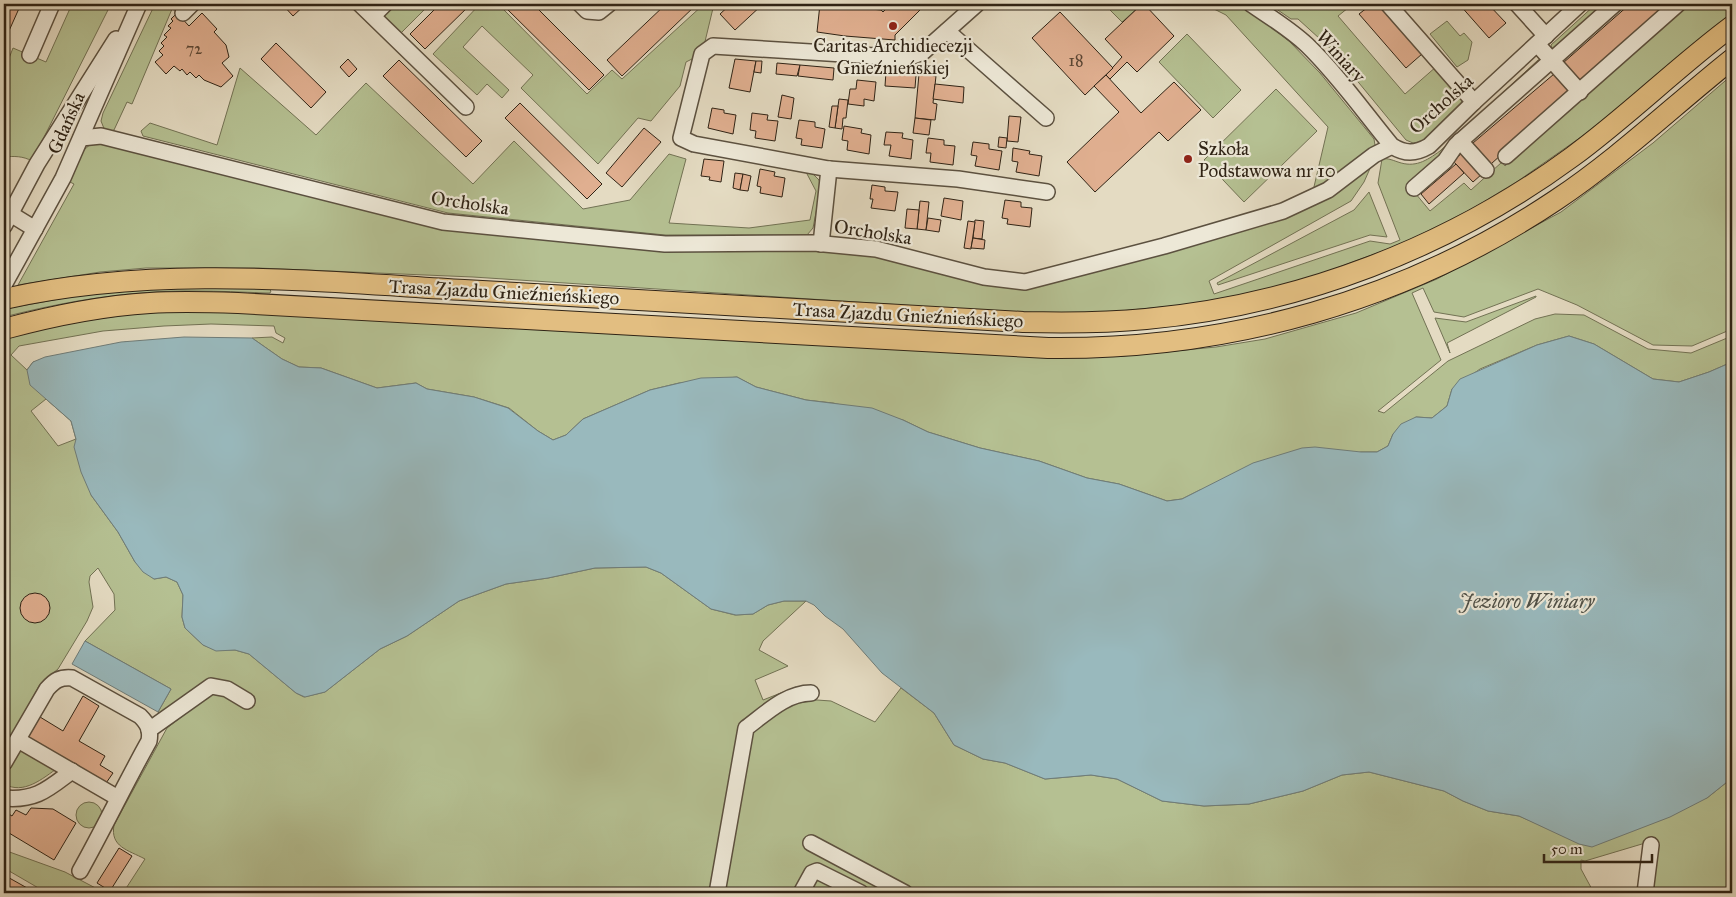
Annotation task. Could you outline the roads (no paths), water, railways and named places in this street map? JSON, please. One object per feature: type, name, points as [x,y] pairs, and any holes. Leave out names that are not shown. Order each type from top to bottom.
[{"type":"main road","name":"Trasa Zjazdu Gnieźnieńskiego","points":[[4,299],[108,282],[164,278],[216,278],[313,281],[1023,322],[1113,322],[1198,313],[1257,302],[1315,286],[1393,258],[1459,228],[1571,158],[1732,26]]},
{"type":"main road","name":"Trasa Zjazdu Gnieźnieńskiego","points":[[4,328],[86,310],[178,302],[238,303],[1048,348],[1121,347],[1198,339],[1265,326],[1336,307],[1414,277],[1474,248],[1515,226],[1577,186],[1641,136],[1732,59]]},
{"type":"street","points":[[30,55],[52,4]]},
{"type":"street","name":"Gdańska","points":[[138,4],[82,138],[35,229],[5,216],[138,4]]},
{"type":"street","points":[[360,4],[378,7],[466,107]]},
{"type":"street","points":[[580,4],[587,11],[599,12],[609,4]]},
{"type":"street","points":[[977,4],[923,52],[908,58],[713,46],[702,54],[681,138],[694,144],[829,169],[958,179],[1047,192]]},
{"type":"street","name":"Winiary","points":[[1251,4],[1281,24],[1306,45],[1331,71],[1392,146]]},
{"type":"street","points":[[1388,4],[1474,102]]},
{"type":"street","points":[[1517,4],[1553,60],[1580,92]]},
{"type":"street","name":"Orcholska","points":[[82,138],[101,136],[443,222],[665,244],[821,244],[876,249],[984,277],[1025,282],[1164,246],[1283,211],[1328,190],[1374,155],[1392,146],[1401,151],[1412,153],[1421,151],[1429,146],[1580,4]]},
{"type":"street","points":[[1414,188],[1445,161],[1460,141],[1615,4]]},
{"type":"street","points":[[1506,156],[1678,4]]},
{"type":"street","points":[[947,31],[1046,118]]},
{"type":"street","points":[[1460,141],[1486,170]]},
{"type":"street","points":[[821,244],[829,169]]},
{"type":"street","points":[[4,285],[35,229]]},
{"type":"street","points":[[4,763],[47,689],[53,682],[62,678],[72,678],[140,716],[147,723],[149,741],[80,871]]},
{"type":"street","points":[[149,730],[211,686],[227,689],[247,701]]},
{"type":"street","points":[[717,893],[746,728],[786,699],[800,693],[811,693]]},
{"type":"street","points":[[18,740],[118,798]]},
{"type":"street","points":[[4,798],[23,798],[44,792],[72,772]]},
{"type":"street","points":[[811,843],[904,893]]},
{"type":"street","points":[[1645,893],[1651,845]]},
{"type":"street","points":[[801,893],[812,872],[817,871],[861,893]]},
{"type":"water","name":"Jezioro Winiary","points":[[1569,336],[1594,344],[1653,379],[1679,382],[1732,362],[1732,778],[1707,798],[1670,817],[1592,847],[1579,844],[1519,816],[1488,811],[1444,791],[1369,772],[1342,775],[1303,791],[1249,804],[1204,806],[1162,801],[1117,779],[1091,775],[1045,779],[1005,763],[983,759],[954,745],[934,713],[882,673],[843,629],[814,605],[806,601],[784,601],[768,605],[753,614],[736,615],[711,609],[661,573],[646,567],[595,568],[548,578],[506,584],[459,601],[407,636],[380,649],[325,692],[305,697],[296,693],[249,654],[235,650],[216,651],[203,645],[185,628],[182,617],[183,595],[177,582],[166,577],[154,579],[143,572],[135,562],[118,532],[91,495],[81,472],[74,447],[76,439],[71,421],[30,385],[27,370],[33,362],[45,357],[121,342],[184,337],[252,338],[282,359],[299,367],[321,368],[377,388],[416,383],[427,389],[474,397],[508,408],[553,440],[566,435],[583,419],[650,390],[701,378],[737,377],[756,387],[806,400],[872,408],[928,432],[980,448],[1039,461],[1087,478],[1119,484],[1167,501],[1182,499],[1253,463],[1302,448],[1315,447],[1377,452],[1388,446],[1393,434],[1401,424],[1416,417],[1432,418],[1447,406],[1452,389],[1460,379],[1537,345]]},
{"type":"water","points":[[85,641],[171,689],[158,712],[72,664]]},
{"type":"place","name":"Caritas Archidiecezji Gnieźnieńskiej","points":[[893,26]]},
{"type":"place","name":"Szkoła Podstawowa nr 10","points":[[1188,159]]}]
